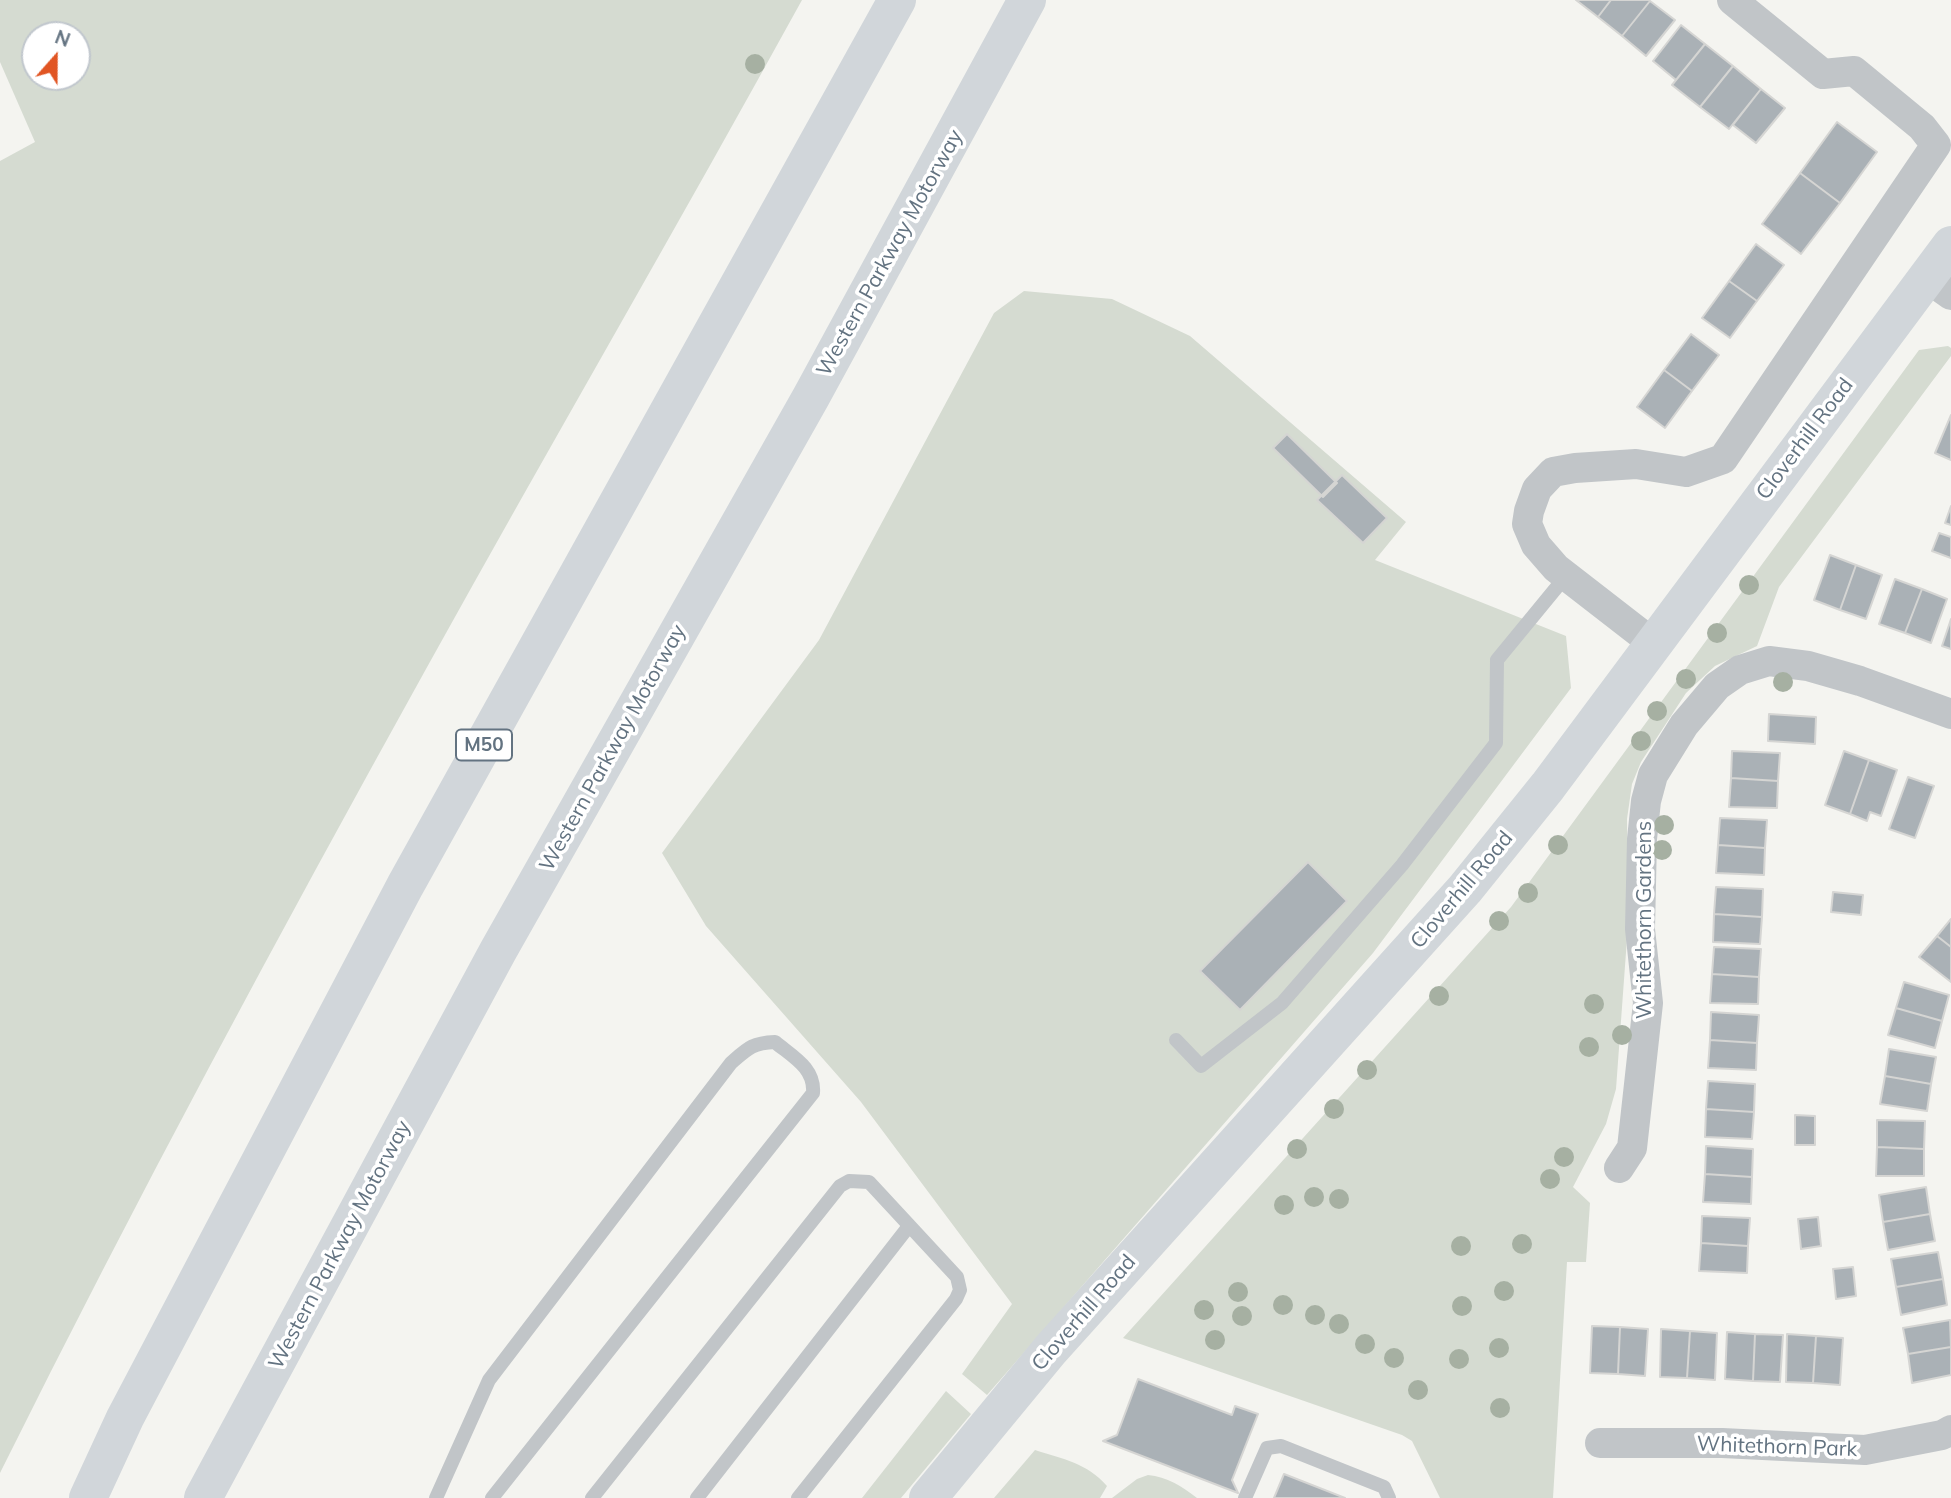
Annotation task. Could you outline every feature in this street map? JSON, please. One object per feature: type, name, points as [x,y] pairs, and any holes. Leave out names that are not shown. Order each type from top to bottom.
[{"type":"main road","name":"M50","points":[[88,1498],[125,1418],[405,886],[897,0]]},
{"type":"main road","name":"Western Parkway Motorway","points":[[203,1498],[498,951],[811,397],[1027,0]]},
{"type":"main road","name":"Cloverhill Road","points":[[928,1498],[1051,1349],[1465,889],[1548,786],[1654,644],[1939,287],[1951,245]]},
{"type":"street","points":[[1654,644],[1556,568],[1536,545],[1527,524],[1537,489],[1553,472],[1575,468],[1636,464],[1686,472],[1723,460],[1936,145],[1922,127],[1854,71],[1823,74],[1742,3]]},
{"type":"street","name":"Whitethorn Gardens","points":[[1619,1168],[1632,1148],[1648,1003],[1640,929],[1642,839],[1646,801],[1653,775],[1684,724],[1717,686],[1740,670],[1769,661],[1808,666],[1847,677],[1951,714]]},
{"type":"street","name":"Whitethorn Park","points":[[1600,1443],[1722,1443],[1865,1451],[1942,1435],[1951,1430]]},
{"type":"lane","points":[[1176,1040],[1201,1066],[1282,1003],[1402,865],[1496,743],[1497,660],[1566,576]]},
{"type":"lane","points":[[436,1498],[489,1380],[731,1063],[750,1045],[775,1042],[810,1073],[814,1082],[813,1093],[492,1498]]},
{"type":"lane","points":[[592,1498],[839,1186],[849,1181],[869,1182],[957,1277],[960,1290],[956,1299],[798,1498]]},
{"type":"lane","points":[[696,1498],[909,1226]]},
{"type":"lane","points":[[1245,1498],[1267,1448],[1282,1446],[1384,1488],[1389,1498]]},
{"type":"shaded area","points":[[0,0],[802,0],[316,868],[155,1169],[0,1473],[0,161],[35,142],[0,62]]},
{"type":"shaded area","points":[[1024,291],[1112,299],[1190,336],[1406,522],[1375,560],[1566,636],[1571,688],[1373,953],[987,1395],[962,1374],[1012,1304],[861,1102],[706,926],[662,853],[819,640],[994,313]]},
{"type":"shaded area","points":[[1948,346],[1951,348],[1951,356],[1779,587],[1757,646],[1715,666],[1686,693],[1641,762],[1632,784],[1627,819],[1628,925],[1616,1089],[1606,1124],[1573,1187],[1590,1203],[1586,1262],[1567,1262],[1553,1498],[1440,1498],[1412,1441],[1402,1435],[1123,1338],[1511,907],[1919,350]]},
{"type":"shaded area","points":[[946,1391],[971,1414],[901,1498],[862,1498]]},
{"type":"shaded area","points":[[1035,1450],[1074,1463],[1091,1472],[1107,1486],[1100,1498],[994,1498]]},
{"type":"shaded area","points":[[1148,1475],[1174,1483],[1197,1498],[1112,1498],[1137,1479]]},
{"type":"building","points":[[1576,0],[1611,0],[1598,17]]},
{"type":"building","points":[[1611,0],[1650,1],[1622,36],[1598,17]]},
{"type":"building","points":[[1650,1],[1675,20],[1646,56],[1622,36]]},
{"type":"building","points":[[1681,25],[1705,44],[1676,80],[1653,61]]},
{"type":"building","points":[[1705,44],[1733,66],[1700,107],[1672,85]]},
{"type":"building","points":[[1733,66],[1761,89],[1729,129],[1700,107]]},
{"type":"building","points":[[1761,89],[1785,108],[1756,143],[1733,125]]},
{"type":"building","points":[[1837,122],[1877,152],[1840,203],[1800,173]]},
{"type":"building","points":[[1800,173],[1840,203],[1801,254],[1762,224]]},
{"type":"building","points":[[1756,244],[1784,265],[1757,301],[1729,281]]},
{"type":"building","points":[[1729,281],[1757,301],[1730,338],[1702,318]]},
{"type":"building","points":[[1691,334],[1719,355],[1692,391],[1664,370]]},
{"type":"building","points":[[1664,370],[1692,391],[1665,428],[1637,407]]},
{"type":"building","points":[[1951,415],[1951,460],[1935,453]]},
{"type":"building","points":[[1287,434],[1337,483],[1323,497],[1273,448]]},
{"type":"building","points":[[1342,475],[1387,518],[1363,543],[1317,500]]},
{"type":"building","points":[[1951,506],[1951,525],[1945,523]]},
{"type":"building","points":[[1939,533],[1951,537],[1951,558],[1932,551]]},
{"type":"building","points":[[1830,555],[1856,565],[1840,610],[1814,600]]},
{"type":"building","points":[[1856,565],[1882,575],[1866,619],[1840,610]]},
{"type":"building","points":[[1895,579],[1922,589],[1905,633],[1879,624]]},
{"type":"building","points":[[1922,589],[1947,599],[1931,643],[1905,633]]},
{"type":"building","points":[[1951,619],[1951,649],[1942,646]]},
{"type":"building","points":[[1769,714],[1816,717],[1815,744],[1768,741]]},
{"type":"building","points":[[1732,751],[1780,753],[1778,781],[1731,778]]},
{"type":"building","points":[[1844,751],[1869,760],[1850,814],[1825,805]]},
{"type":"building","points":[[1869,760],[1897,770],[1881,816],[1870,812],[1867,821],[1850,814]]},
{"type":"building","points":[[1908,777],[1934,786],[1915,838],[1889,829]]},
{"type":"building","points":[[1731,778],[1778,781],[1777,808],[1729,807]]},
{"type":"building","points":[[1720,818],[1767,820],[1765,848],[1718,845]]},
{"type":"building","points":[[1718,845],[1765,848],[1764,875],[1716,873]]},
{"type":"building","points":[[1308,862],[1347,901],[1240,1010],[1200,971]]},
{"type":"building","points":[[1716,887],[1763,889],[1762,917],[1714,914]]},
{"type":"building","points":[[1833,892],[1863,895],[1861,915],[1831,912]]},
{"type":"building","points":[[1714,914],[1762,917],[1760,944],[1713,942]]},
{"type":"building","points":[[1951,919],[1951,947],[1937,936]]},
{"type":"building","points":[[1937,936],[1951,947],[1951,982],[1919,957]]},
{"type":"building","points":[[1714,947],[1761,949],[1759,977],[1712,974]]},
{"type":"building","points":[[1712,974],[1759,977],[1758,1004],[1710,1003]]},
{"type":"building","points":[[1904,982],[1949,995],[1942,1021],[1896,1008]]},
{"type":"building","points":[[1896,1008],[1942,1021],[1935,1048],[1888,1035]]},
{"type":"building","points":[[1711,1012],[1759,1015],[1757,1043],[1710,1040]]},
{"type":"building","points":[[1710,1040],[1757,1043],[1756,1070],[1708,1068]]},
{"type":"building","points":[[1889,1049],[1936,1057],[1931,1084],[1885,1076]]},
{"type":"building","points":[[1885,1076],[1931,1084],[1927,1111],[1880,1104]]},
{"type":"building","points":[[1708,1081],[1755,1084],[1754,1112],[1706,1109]]},
{"type":"building","points":[[1706,1109],[1754,1112],[1752,1139],[1705,1137]]},
{"type":"building","points":[[1795,1115],[1815,1116],[1815,1145],[1795,1145]]},
{"type":"building","points":[[1877,1120],[1925,1121],[1924,1149],[1877,1147]]},
{"type":"building","points":[[1706,1146],[1753,1149],[1752,1177],[1705,1174]]},
{"type":"building","points":[[1877,1147],[1924,1149],[1924,1176],[1876,1176]]},
{"type":"building","points":[[1705,1174],[1752,1177],[1751,1204],[1703,1202]]},
{"type":"building","points":[[1926,1187],[1930,1214],[1883,1222],[1879,1195]]},
{"type":"building","points":[[1930,1214],[1935,1241],[1888,1250],[1883,1222]]},
{"type":"building","points":[[1702,1216],[1750,1218],[1748,1246],[1701,1243]]},
{"type":"building","points":[[1818,1217],[1821,1246],[1801,1249],[1798,1219]]},
{"type":"building","points":[[1701,1243],[1748,1246],[1747,1273],[1699,1271]]},
{"type":"building","points":[[1938,1252],[1943,1279],[1896,1287],[1891,1259]]},
{"type":"building","points":[[1853,1267],[1856,1296],[1836,1299],[1833,1269]]},
{"type":"building","points":[[1943,1279],[1947,1305],[1901,1315],[1896,1287]]},
{"type":"building","points":[[1950,1320],[1951,1347],[1908,1354],[1903,1328]]},
{"type":"building","points":[[1592,1326],[1620,1327],[1618,1374],[1590,1373]]},
{"type":"building","points":[[1620,1327],[1648,1329],[1645,1376],[1618,1374]]},
{"type":"building","points":[[1661,1329],[1690,1331],[1687,1378],[1660,1377]]},
{"type":"building","points":[[1690,1331],[1717,1333],[1715,1380],[1687,1378]]},
{"type":"building","points":[[1727,1332],[1755,1334],[1753,1381],[1725,1379]]},
{"type":"building","points":[[1755,1334],[1783,1335],[1780,1382],[1753,1381]]},
{"type":"building","points":[[1787,1334],[1816,1336],[1813,1383],[1786,1382]]},
{"type":"building","points":[[1816,1336],[1843,1338],[1840,1385],[1813,1383]]},
{"type":"building","points":[[1951,1347],[1951,1375],[1912,1383],[1908,1354]]},
{"type":"building","points":[[1138,1379],[1232,1415],[1235,1406],[1258,1414],[1232,1480],[1238,1493],[1103,1441],[1117,1435]]},
{"type":"building","points":[[1284,1474],[1345,1498],[1274,1498]]}]
